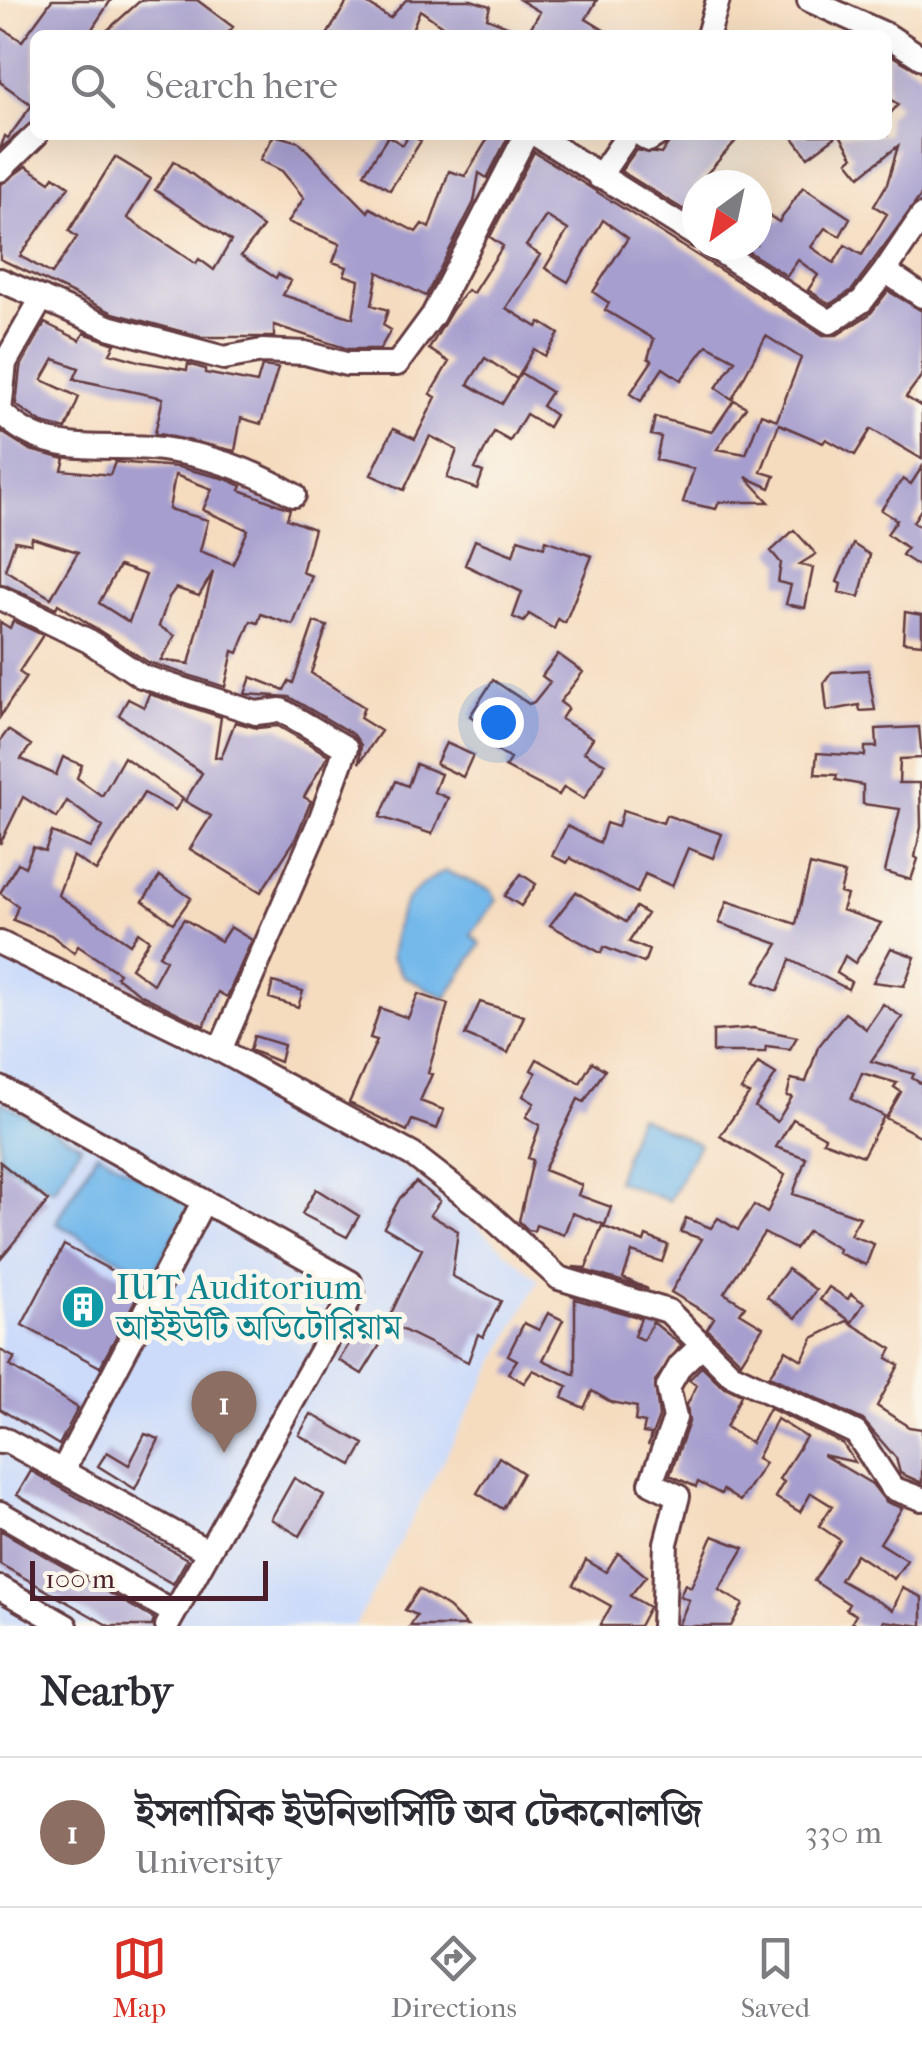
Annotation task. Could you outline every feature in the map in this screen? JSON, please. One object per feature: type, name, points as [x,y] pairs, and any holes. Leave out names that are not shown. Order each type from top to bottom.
[{"type":"street","points":[[709,30],[718,0]]},
{"type":"street","points":[[809,0],[876,30]]},
{"type":"street","points":[[892,38],[922,58]]},
{"type":"street","points":[[0,170],[31,140]]},
{"type":"street","points":[[0,280],[108,327],[224,358],[262,350],[305,353],[346,364],[397,364],[433,315],[523,140]]},
{"type":"street","points":[[544,140],[682,227]]},
{"type":"street","points":[[599,177],[625,140]]},
{"type":"street","points":[[733,260],[830,322],[862,301],[922,216]]},
{"type":"street","points":[[886,271],[922,296]]},
{"type":"street","points":[[42,298],[4,363],[0,411],[20,430],[71,448],[164,450],[243,466],[294,494]]},
{"type":"street","points":[[0,598],[89,641],[140,676],[256,714],[281,710],[346,748],[321,818],[220,1050]]},
{"type":"street","points":[[0,943],[220,1050],[413,1155],[484,1210],[559,1278],[668,1311],[731,1374],[856,1433],[892,1488],[922,1499]]},
{"type":"street","points":[[0,1088],[202,1204],[350,1282],[353,1293],[171,1620],[0,1513]]},
{"type":"street","points":[[63,1470],[202,1204]]},
{"type":"street","points":[[663,1626],[666,1543],[678,1496],[651,1483],[674,1418],[668,1387],[680,1366],[702,1345]]},
{"type":"street","points":[[1,1439],[207,1551]]},
{"type":"street","points":[[0,1588],[66,1626]]},
{"type":"shaded area","points":[[0,955],[140,1019],[362,1134],[433,1188],[539,1280],[355,1626],[0,1626]]},
{"type":"water","points":[[445,871],[491,890],[497,900],[471,935],[481,944],[446,998],[403,976],[391,957],[404,905],[419,887]]},
{"type":"water","points":[[0,1101],[81,1145],[54,1190],[0,1161]]},
{"type":"water","points":[[638,1116],[699,1144],[669,1201],[616,1181]]},
{"type":"water","points":[[97,1152],[192,1207],[151,1277],[56,1223]]},
{"type":"building","points":[[52,0],[111,0],[91,30],[30,30]]},
{"type":"building","points":[[141,0],[197,0],[233,27],[230,30],[108,30]]},
{"type":"building","points":[[348,0],[362,0],[390,18],[406,0],[471,0],[490,6],[487,18],[517,30],[448,30],[420,10],[412,30],[330,30]]},
{"type":"building","points":[[520,0],[597,0],[586,19],[604,30],[529,30],[540,12]]},
{"type":"building","points":[[0,27],[22,41],[30,30],[30,104],[0,82]]},
{"type":"building","points":[[892,56],[922,73],[922,194],[852,290],[830,304],[808,290],[818,275],[798,260],[787,276],[762,260],[772,260],[772,218],[779,222],[803,187],[850,218],[840,236],[825,228],[811,247],[834,263],[845,245],[862,255],[887,214],[874,206],[887,184],[898,146],[860,176],[848,161],[853,157],[843,140],[892,140],[892,112],[898,105],[892,100]]},
{"type":"building","points":[[30,108],[30,124],[0,149],[5,136],[8,138]]},
{"type":"building","points":[[271,140],[299,142],[368,212],[370,208],[416,232],[422,224],[429,228],[449,171],[465,176],[487,140],[506,140],[487,178],[479,173],[474,202],[426,296],[378,272],[372,305],[388,310],[383,325],[391,330],[380,349],[348,349],[274,325],[274,337],[202,337],[113,313],[0,259],[0,185],[26,166],[50,182],[54,176],[69,186],[20,256],[52,274],[77,237],[69,231],[115,157],[151,179],[127,218],[196,264],[199,259],[214,270],[231,241],[155,190],[174,161],[263,227],[241,256],[276,278],[278,274],[291,281],[283,295],[353,318],[359,280],[344,275],[347,267],[333,262],[340,244],[288,222],[304,198],[282,171],[260,160]]},
{"type":"building","points":[[385,140],[403,145],[406,140],[421,141],[390,190],[364,174]]},
{"type":"building","points":[[671,140],[737,140],[710,170],[682,170],[682,209],[621,171],[636,150],[661,154]]},
{"type":"building","points":[[795,140],[831,140],[808,157]]},
{"type":"building","points":[[534,152],[682,246],[682,260],[705,260],[823,335],[837,335],[870,314],[888,291],[922,311],[922,375],[906,397],[922,407],[922,459],[871,429],[855,455],[826,439],[823,443],[779,424],[761,472],[775,476],[770,488],[746,477],[769,502],[719,502],[716,509],[683,502],[694,469],[656,460],[661,437],[651,435],[655,417],[712,432],[734,400],[746,407],[717,449],[746,454],[761,414],[777,420],[801,358],[766,336],[732,399],[716,388],[735,360],[707,345],[681,380],[663,368],[641,401],[630,394],[652,361],[648,358],[654,339],[605,310],[609,303],[593,292],[628,238],[603,220],[568,282],[545,268],[568,230],[546,216],[526,246],[540,255],[506,308],[537,327],[540,322],[559,334],[545,356],[534,349],[517,379],[485,358],[468,384],[502,404],[521,373],[551,392],[542,406],[555,415],[548,427],[526,414],[510,441],[494,432],[475,469],[483,472],[477,489],[447,478],[457,450],[430,436],[404,490],[371,475],[393,429],[415,439],[436,397],[430,394],[449,362],[429,349],[452,310],[467,290],[473,293],[503,246],[490,237]]},
{"type":"building","points":[[45,323],[80,340],[84,333],[115,344],[110,353],[142,362],[187,370],[188,364],[205,369],[205,373],[257,383],[262,366],[278,368],[261,424],[241,418],[235,451],[155,433],[163,398],[74,379],[79,368],[54,359],[42,380],[79,397],[66,429],[42,423],[16,405],[20,368]]},
{"type":"building","points":[[0,431],[30,450],[65,459],[62,470],[110,475],[115,462],[178,467],[226,479],[242,486],[240,490],[290,509],[287,519],[314,529],[302,572],[312,576],[293,625],[261,614],[258,623],[251,621],[238,653],[233,651],[225,687],[148,662],[58,604],[56,608],[0,583]],"holes":[[[175,475],[212,489],[203,510],[248,530],[233,564],[200,551],[208,520],[169,509]],[[32,538],[78,552],[51,598],[5,570],[15,541],[31,544]],[[119,566],[146,575],[129,622],[99,603]],[[213,572],[189,664],[161,660],[175,636],[159,626],[169,597],[176,588],[199,596]]]},
{"type":"building","points":[[922,467],[922,508],[913,522],[922,528],[922,568],[902,555],[907,548],[887,534],[897,520],[881,510],[903,479],[911,484]]},
{"type":"building","points":[[794,530],[816,554],[800,564],[813,568],[805,608],[786,604],[791,585],[778,582],[781,563],[771,551]]},
{"type":"building","points":[[518,539],[544,547],[546,540],[592,556],[565,623],[558,619],[554,629],[529,614],[524,622],[513,617],[522,592],[465,565],[475,540],[513,555]]},
{"type":"building","points":[[853,544],[870,555],[859,597],[839,592],[841,584],[837,582]]},
{"type":"building","points":[[905,612],[922,615],[922,644],[903,642]]},
{"type":"building","points":[[13,621],[43,635],[19,672],[26,677],[0,717],[0,622],[10,628]]},
{"type":"building","points":[[314,622],[327,626],[311,673],[364,707],[360,718],[381,731],[359,763],[361,745],[354,735],[289,697],[245,694],[251,677],[284,690],[289,681],[293,683]]},
{"type":"building","points":[[558,654],[583,672],[560,702],[568,708],[561,719],[593,738],[584,752],[605,764],[584,799],[564,787],[559,795],[505,767],[510,759],[488,745],[495,734],[470,716],[493,680],[529,704],[534,702],[550,682],[542,676]]},
{"type":"building","points":[[868,670],[875,710],[860,711],[859,705],[827,711],[824,683],[832,672]]},
{"type":"building","points":[[149,694],[221,717],[215,757],[221,758],[235,722],[257,728],[278,726],[328,755],[304,797],[311,801],[295,840],[261,892],[190,849],[211,816],[185,801],[202,773],[119,715],[128,699],[144,707]]},
{"type":"building","points":[[919,727],[922,758],[900,759],[899,783],[920,783],[921,827],[911,880],[885,872],[900,809],[863,804],[863,785],[836,780],[837,775],[815,774],[817,753],[865,756],[865,747],[877,747],[876,729]]},
{"type":"building","points":[[8,730],[31,745],[21,759],[56,775],[63,757],[82,765],[77,778],[102,796],[124,757],[183,799],[175,810],[144,793],[96,871],[73,856],[58,895],[130,944],[138,932],[149,940],[131,968],[153,984],[166,960],[159,955],[184,919],[221,941],[230,927],[252,940],[227,997],[218,992],[204,1026],[140,994],[116,977],[119,973],[78,946],[74,953],[51,935],[13,920],[18,906],[0,893],[18,863],[25,867],[33,847],[45,851],[52,832],[90,848],[103,827],[67,801],[57,818],[23,797],[0,844],[0,741]]},
{"type":"building","points":[[446,743],[473,755],[463,777],[436,764]]},
{"type":"building","points":[[416,764],[441,774],[434,792],[448,798],[432,834],[380,817],[396,781],[408,786]]},
{"type":"building","points":[[623,810],[663,823],[666,815],[722,834],[713,858],[688,848],[672,886],[645,874],[637,893],[570,858],[567,863],[552,856],[567,826],[600,843],[606,823],[618,827]]},
{"type":"building","points":[[810,865],[845,874],[840,893],[847,895],[842,910],[881,923],[855,963],[845,956],[837,973],[851,982],[848,989],[790,960],[778,991],[755,982],[778,944],[719,923],[727,901],[796,924]]},
{"type":"building","points":[[521,874],[536,884],[521,906],[505,896]]},
{"type":"building","points":[[160,876],[191,898],[173,923],[143,901]]},
{"type":"building","points":[[576,892],[626,922],[636,907],[647,914],[629,942],[649,950],[644,963],[604,947],[601,953],[550,925]]},
{"type":"building","points":[[891,948],[915,957],[904,986],[873,982]]},
{"type":"building","points":[[273,982],[303,991],[298,1007],[269,998]]},
{"type":"building","points":[[418,994],[448,1004],[428,1073],[432,1074],[420,1101],[444,1110],[437,1129],[412,1120],[407,1131],[349,1103],[377,1040],[370,1038],[380,1008],[408,1018]]},
{"type":"building","points":[[480,1002],[524,1016],[508,1053],[465,1035]]},
{"type":"building","points":[[883,1004],[902,1017],[871,1061],[914,1074],[912,1078],[922,1084],[922,1137],[886,1118],[901,1092],[894,1087],[897,1083],[862,1073],[851,1099],[884,1116],[863,1156],[823,1141],[825,1137],[793,1119],[776,1147],[806,1158],[793,1194],[860,1217],[850,1235],[874,1244],[866,1265],[838,1253],[839,1249],[808,1231],[795,1249],[764,1233],[724,1293],[745,1306],[740,1313],[763,1327],[741,1362],[707,1329],[714,1318],[671,1292],[702,1239],[681,1232],[686,1218],[711,1228],[718,1218],[738,1230],[754,1205],[767,1213],[785,1175],[720,1136],[749,1094],[741,1090],[758,1063],[776,1074],[755,1107],[777,1122],[792,1097],[787,1096],[791,1079],[806,1082],[818,1047],[845,1013],[866,1029]]},
{"type":"building","points":[[753,1028],[797,1037],[790,1049],[766,1046],[765,1052],[713,1052],[713,1031]]},
{"type":"building","points":[[254,1036],[284,1045],[280,1062],[250,1050]]},
{"type":"building","points":[[537,1059],[580,1083],[592,1062],[605,1070],[584,1102],[578,1099],[544,1170],[582,1185],[578,1195],[611,1207],[605,1225],[572,1213],[564,1235],[536,1225],[534,1231],[528,1230],[519,1221],[533,1160],[528,1158],[540,1125],[526,1117],[534,1103],[523,1096],[536,1073],[531,1070]]},
{"type":"building","points":[[0,1162],[48,1201],[0,1259]]},
{"type":"building","points":[[416,1182],[440,1201],[430,1215],[458,1231],[452,1276],[501,1301],[483,1337],[478,1334],[468,1362],[387,1322],[422,1249],[384,1227],[400,1198]]},
{"type":"building","points":[[316,1189],[359,1216],[347,1237],[302,1214]]},
{"type":"building","points":[[602,1226],[644,1242],[646,1236],[668,1245],[662,1262],[632,1252],[623,1278],[648,1289],[573,1267],[586,1268]]},
{"type":"building","name":"IUT Auditorium আইইউটি অডিটোরিয়াম","points":[[64,1245],[142,1287],[100,1367],[22,1325]]},
{"type":"building","points":[[788,1269],[816,1290],[796,1318],[767,1297]]},
{"type":"building","points":[[829,1287],[848,1299],[851,1294],[864,1303],[852,1322],[820,1300]]},
{"type":"building","points":[[575,1299],[641,1318],[634,1336],[643,1340],[653,1322],[681,1345],[655,1381],[659,1417],[648,1446],[651,1434],[643,1433],[645,1423],[635,1421],[637,1407],[611,1402],[592,1391],[584,1408],[562,1398],[568,1386],[533,1370],[524,1383],[508,1373],[517,1360],[508,1355],[524,1323],[539,1330],[548,1313],[563,1320],[543,1360],[575,1375]]},
{"type":"building","points":[[847,1321],[892,1349],[887,1358],[899,1365],[877,1406],[909,1427],[922,1429],[922,1483],[900,1473],[896,1458],[863,1420],[769,1376],[786,1350],[802,1360],[813,1338]]},
{"type":"building","points":[[360,1326],[383,1340],[362,1374],[339,1360]]},
{"type":"building","points":[[0,1350],[15,1358],[10,1366],[78,1408],[59,1445],[0,1409]]},
{"type":"building","points":[[702,1366],[721,1385],[741,1395],[726,1427],[751,1443],[769,1408],[843,1444],[855,1462],[823,1455],[872,1484],[886,1502],[902,1508],[880,1543],[907,1560],[894,1579],[856,1554],[840,1580],[893,1610],[902,1588],[922,1597],[922,1626],[884,1621],[881,1626],[859,1626],[852,1622],[856,1615],[846,1609],[849,1604],[814,1581],[840,1540],[819,1526],[832,1506],[811,1493],[800,1512],[775,1497],[784,1482],[779,1479],[806,1437],[777,1419],[757,1458],[765,1463],[740,1501],[723,1490],[721,1494],[698,1482],[696,1487],[670,1475],[689,1422],[687,1405],[697,1385],[689,1380]]},
{"type":"building","points":[[311,1414],[364,1444],[352,1465],[299,1435]]},
{"type":"building","points":[[145,1434],[159,1439],[135,1489],[98,1466],[107,1452],[129,1465]]},
{"type":"building","points":[[499,1457],[523,1473],[503,1509],[477,1493]]},
{"type":"building","points":[[31,1471],[187,1559],[173,1584],[17,1495]]},
{"type":"building","points":[[294,1478],[324,1495],[300,1536],[271,1519]]},
{"type":"building","points":[[0,1530],[154,1619],[152,1626],[109,1626],[0,1564]]},
{"type":"building","points":[[713,1536],[744,1548],[719,1590],[743,1604],[731,1626],[678,1626],[689,1600],[680,1596],[685,1584],[691,1587]]},
{"type":"building","points":[[618,1553],[646,1576],[630,1596],[649,1607],[639,1626],[600,1626],[611,1606],[573,1585],[586,1560],[606,1572]]},
{"type":"building","points":[[419,1589],[449,1608],[467,1626],[410,1626],[417,1615],[405,1610]]},
{"type":"place","name":"IUT Auditorium আইইউটি অডিটোরিয়াম","points":[[83,1307]]},
{"type":"place","name":"ইসলামিক ইউনিভার্সিটি অব টেকনোলজি","points":[[224,1453]]}]
